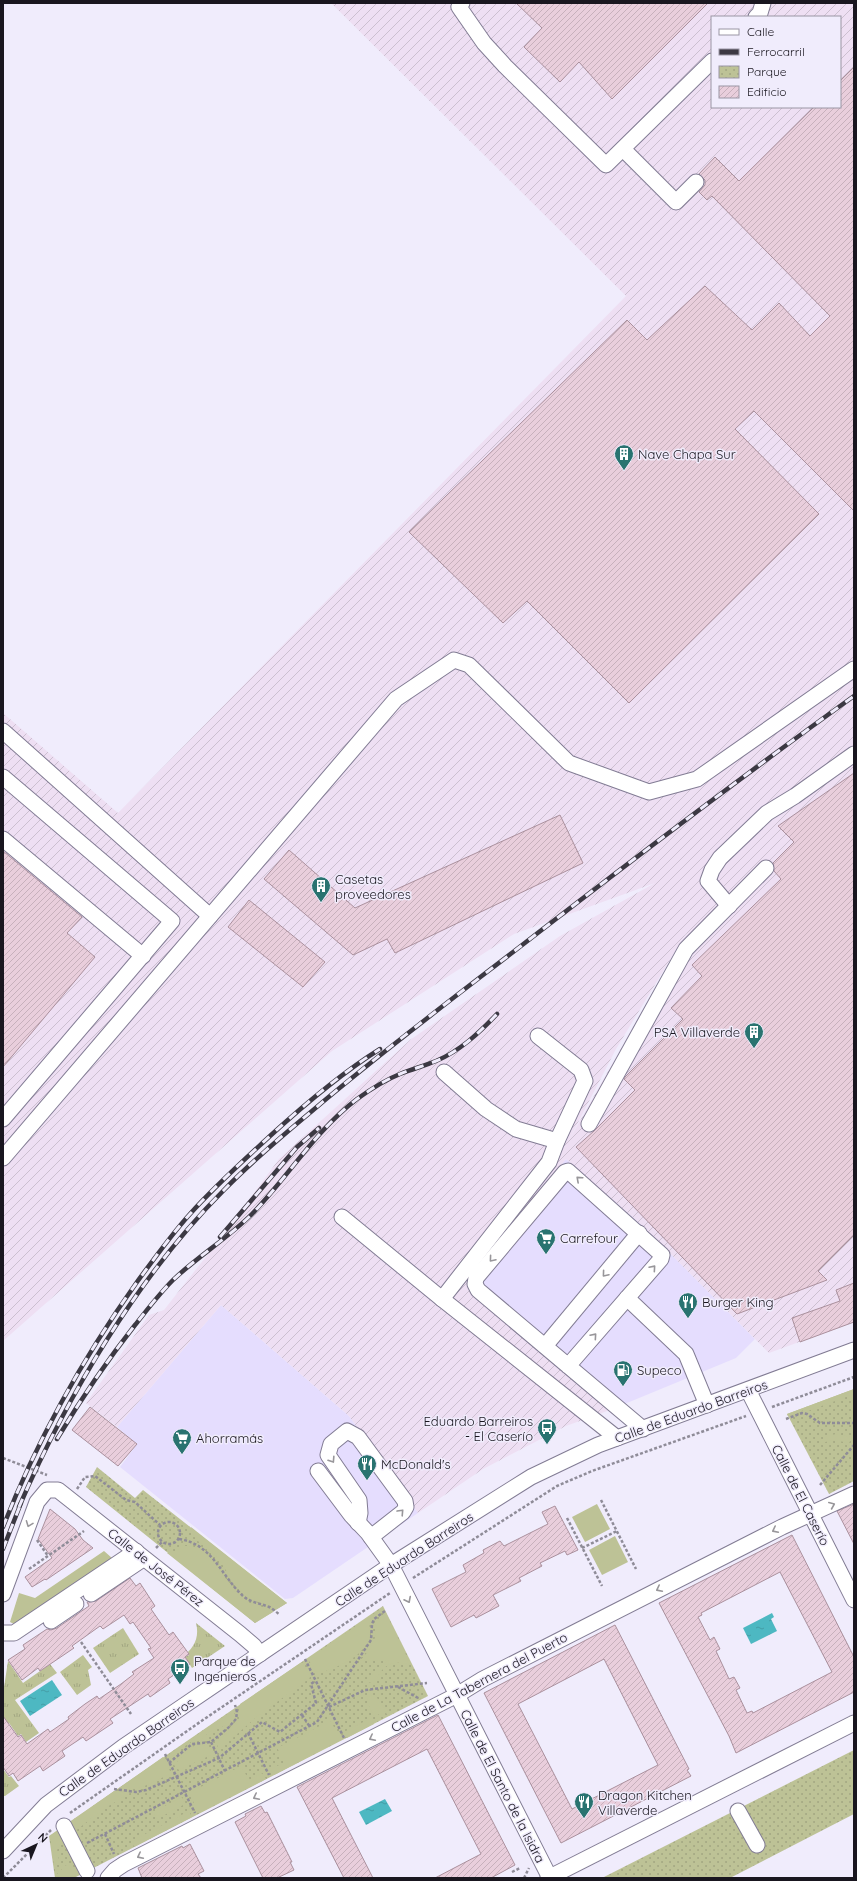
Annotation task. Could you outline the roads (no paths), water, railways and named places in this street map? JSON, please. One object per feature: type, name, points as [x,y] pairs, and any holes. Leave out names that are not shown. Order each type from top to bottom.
[{"type":"street","points":[[462,3],[459,7],[494,54],[606,165],[711,62]]},
{"type":"street","points":[[757,16],[760,13],[763,3]]},
{"type":"street","points":[[623,149],[676,202],[696,182]]},
{"type":"street","points":[[3,1158],[396,699],[454,660],[469,665],[569,763],[649,792],[697,779],[854,669]]},
{"type":"street","points":[[3,731],[210,916]]},
{"type":"street","points":[[729,906],[708,880],[712,870],[720,858],[767,814],[854,754]]},
{"type":"street","points":[[3,777],[172,921],[3,1119]]},
{"type":"street","points":[[3,838],[143,956]]},
{"type":"street","points":[[589,1124],[686,949],[766,868]]},
{"type":"street","points":[[442,1299],[549,1162],[557,1140],[585,1081],[580,1070],[538,1036]]},
{"type":"street","points":[[444,1072],[486,1109],[516,1129],[557,1140]]},
{"type":"street","points":[[568,1366],[661,1259],[662,1255],[568,1171],[565,1172],[490,1260],[476,1278],[475,1284],[478,1290],[545,1346],[568,1366],[643,1429]]},
{"type":"street","points":[[342,1217],[442,1299],[617,1438]]},
{"type":"street","points":[[545,1346],[639,1233]]},
{"type":"street","points":[[627,1298],[686,1354],[707,1405]]},
{"type":"street","name":"Calle de Eduardo Barreiros","points":[[6,1841],[46,1805],[123,1747],[391,1565],[531,1477],[598,1445],[854,1350]]},
{"type":"street","name":"Calle de El Caserío","points":[[748,1390],[854,1600]]},
{"type":"street","points":[[358,1523],[360,1513],[359,1500],[328,1455],[330,1444],[347,1431],[358,1437],[405,1501],[406,1507],[403,1512],[371,1537]]},
{"type":"street","name":"Calle de El Santo de la Isidra","points":[[318,1471],[358,1523],[371,1537],[391,1565],[549,1878]]},
{"type":"street","name":"Calle de José Pérez","points":[[3,1594],[37,1502],[48,1483],[67,1496],[240,1634],[254,1646],[260,1654]]},
{"type":"street","name":"Calle de La Tabernera del Puerto","points":[[108,1878],[115,1870],[124,1864],[457,1695],[483,1679],[782,1527],[854,1494]]},
{"type":"street","points":[[91,1594],[140,1555]]},
{"type":"street","points":[[3,1633],[14,1633],[140,1555]]},
{"type":"street","points":[[51,1621],[76,1604]]},
{"type":"street","points":[[549,1878],[854,1723]]},
{"type":"street","points":[[738,1812],[757,1845]]},
{"type":"street","points":[[64,1826],[78,1848],[87,1871]]},
{"type":"water","points":[[772,1613],[774,1617],[771,1619],[777,1631],[751,1644],[743,1628]]},
{"type":"water","points":[[52,1680],[62,1695],[30,1716],[20,1701]]},
{"type":"water","points":[[385,1799],[392,1811],[366,1825],[359,1812]]},
{"type":"railway","points":[[19,1507],[59,1423],[107,1339],[162,1260],[192,1224],[234,1180],[289,1130],[414,1028],[684,821],[854,696]]},
{"type":"railway","points":[[57,1439],[104,1367],[153,1302],[183,1271],[252,1214],[328,1125],[357,1099],[383,1082],[445,1057],[461,1047],[476,1035],[497,1014]]},
{"type":"railway","points":[[3,1527],[16,1495],[62,1400],[117,1311],[169,1239],[209,1194],[283,1124],[337,1079],[380,1049]]},
{"type":"railway","points":[[220,1237],[297,1147],[319,1128]]},
{"type":"railway","points":[[3,1549],[21,1503]]},
{"type":"place","name":"Nave Chapa Sur","points":[[624,471]]},
{"type":"place","name":"Casetas proveedores","points":[[321,903]]},
{"type":"place","name":"PSA Villaverde","points":[[754,1049]]},
{"type":"place","name":"Carrefour","points":[[546,1255]]},
{"type":"place","name":"Burger King","points":[[688,1319]]},
{"type":"place","name":"Supeco","points":[[623,1387]]},
{"type":"place","name":"Eduardo Barreiros - El Caserío","points":[[547,1445]]},
{"type":"place","name":"Ahorramás","points":[[182,1455]]},
{"type":"place","name":"McDonald's","points":[[367,1481]]},
{"type":"place","name":"Parque de Ingenieros","points":[[180,1685]]},
{"type":"place","name":"Dragon Kitchen Villaverde","points":[[584,1819]]}]
